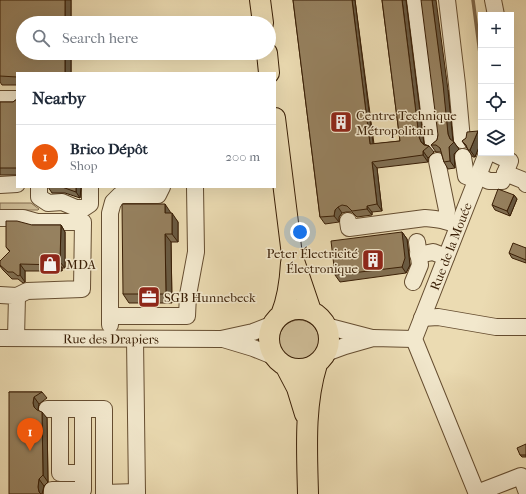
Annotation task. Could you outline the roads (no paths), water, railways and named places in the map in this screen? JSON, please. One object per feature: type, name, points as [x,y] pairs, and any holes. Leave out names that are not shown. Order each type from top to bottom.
[{"type":"main road","points":[[260,0],[262,16]]},
{"type":"main road","points":[[268,60],[269,72]]},
{"type":"main road","points":[[276,126],[292,256],[311,311]]},
{"type":"main road","points":[[292,256],[285,305],[268,336],[269,346],[297,388],[307,422]]},
{"type":"main road","points":[[276,320],[290,310],[300,309],[311,311],[322,320],[329,335],[329,344],[311,387],[307,422],[308,494]]},
{"type":"main road","points":[[280,362],[294,370],[302,370],[310,368],[322,358]]},
{"type":"street","points":[[415,0],[433,143]]},
{"type":"street","points":[[447,0],[462,140]]},
{"type":"street","points":[[493,0],[495,12]]},
{"type":"street","points":[[0,99],[16,98]]},
{"type":"street","name":"Rue de la Mouée","points":[[414,339],[446,257],[452,223],[477,178],[486,156]]},
{"type":"street","points":[[463,157],[466,176],[489,181],[502,181],[510,161],[499,156]]},
{"type":"street","points":[[437,161],[447,210],[452,223]]},
{"type":"street","points":[[505,173],[526,182]]},
{"type":"street","points":[[0,185],[16,184]]},
{"type":"street","points":[[39,188],[39,198],[48,202],[62,202],[76,208],[84,208],[90,204],[90,188]]},
{"type":"street","points":[[110,339],[110,213],[113,202],[120,195],[158,196],[162,188]]},
{"type":"street","points":[[110,316],[187,316],[188,295],[196,252],[195,188]]},
{"type":"street","points":[[0,218],[23,218],[37,222],[83,222],[82,289],[27,291],[17,296],[0,295]]},
{"type":"street","points":[[348,221],[349,228],[425,218],[437,219],[452,223]]},
{"type":"street","points":[[413,282],[420,265],[417,248],[446,257]]},
{"type":"street","points":[[16,338],[17,296]]},
{"type":"street","points":[[422,318],[438,317],[496,327],[526,327]]},
{"type":"street","name":"Rue des Drapiers","points":[[0,338],[221,339],[253,332],[276,320]]},
{"type":"street","points":[[326,326],[374,338],[414,339],[477,493],[520,476],[525,483]]},
{"type":"street","points":[[322,358],[345,346],[374,338]]},
{"type":"street","points":[[83,473],[60,473],[54,409],[104,409],[104,493],[137,493],[134,339]]},
{"type":"street","name":"Rue des Drapiers","points":[[221,339],[253,348],[280,362]]},
{"type":"street","points":[[52,494],[52,490],[83,490],[83,409]]},
{"type":"waterway","points":[[473,0],[479,48]]},
{"type":"place","name":"Centre Technique Métropolitain","points":[[341,122]]},
{"type":"place","name":"Peter Électricité Électronique","points":[[373,260]]},
{"type":"place","name":"MDA","points":[[50,264]]},
{"type":"place","name":"SGB Hunnebeck","points":[[149,297]]},
{"type":"place","name":"Brico Dépôt","points":[[30,451]]}]
